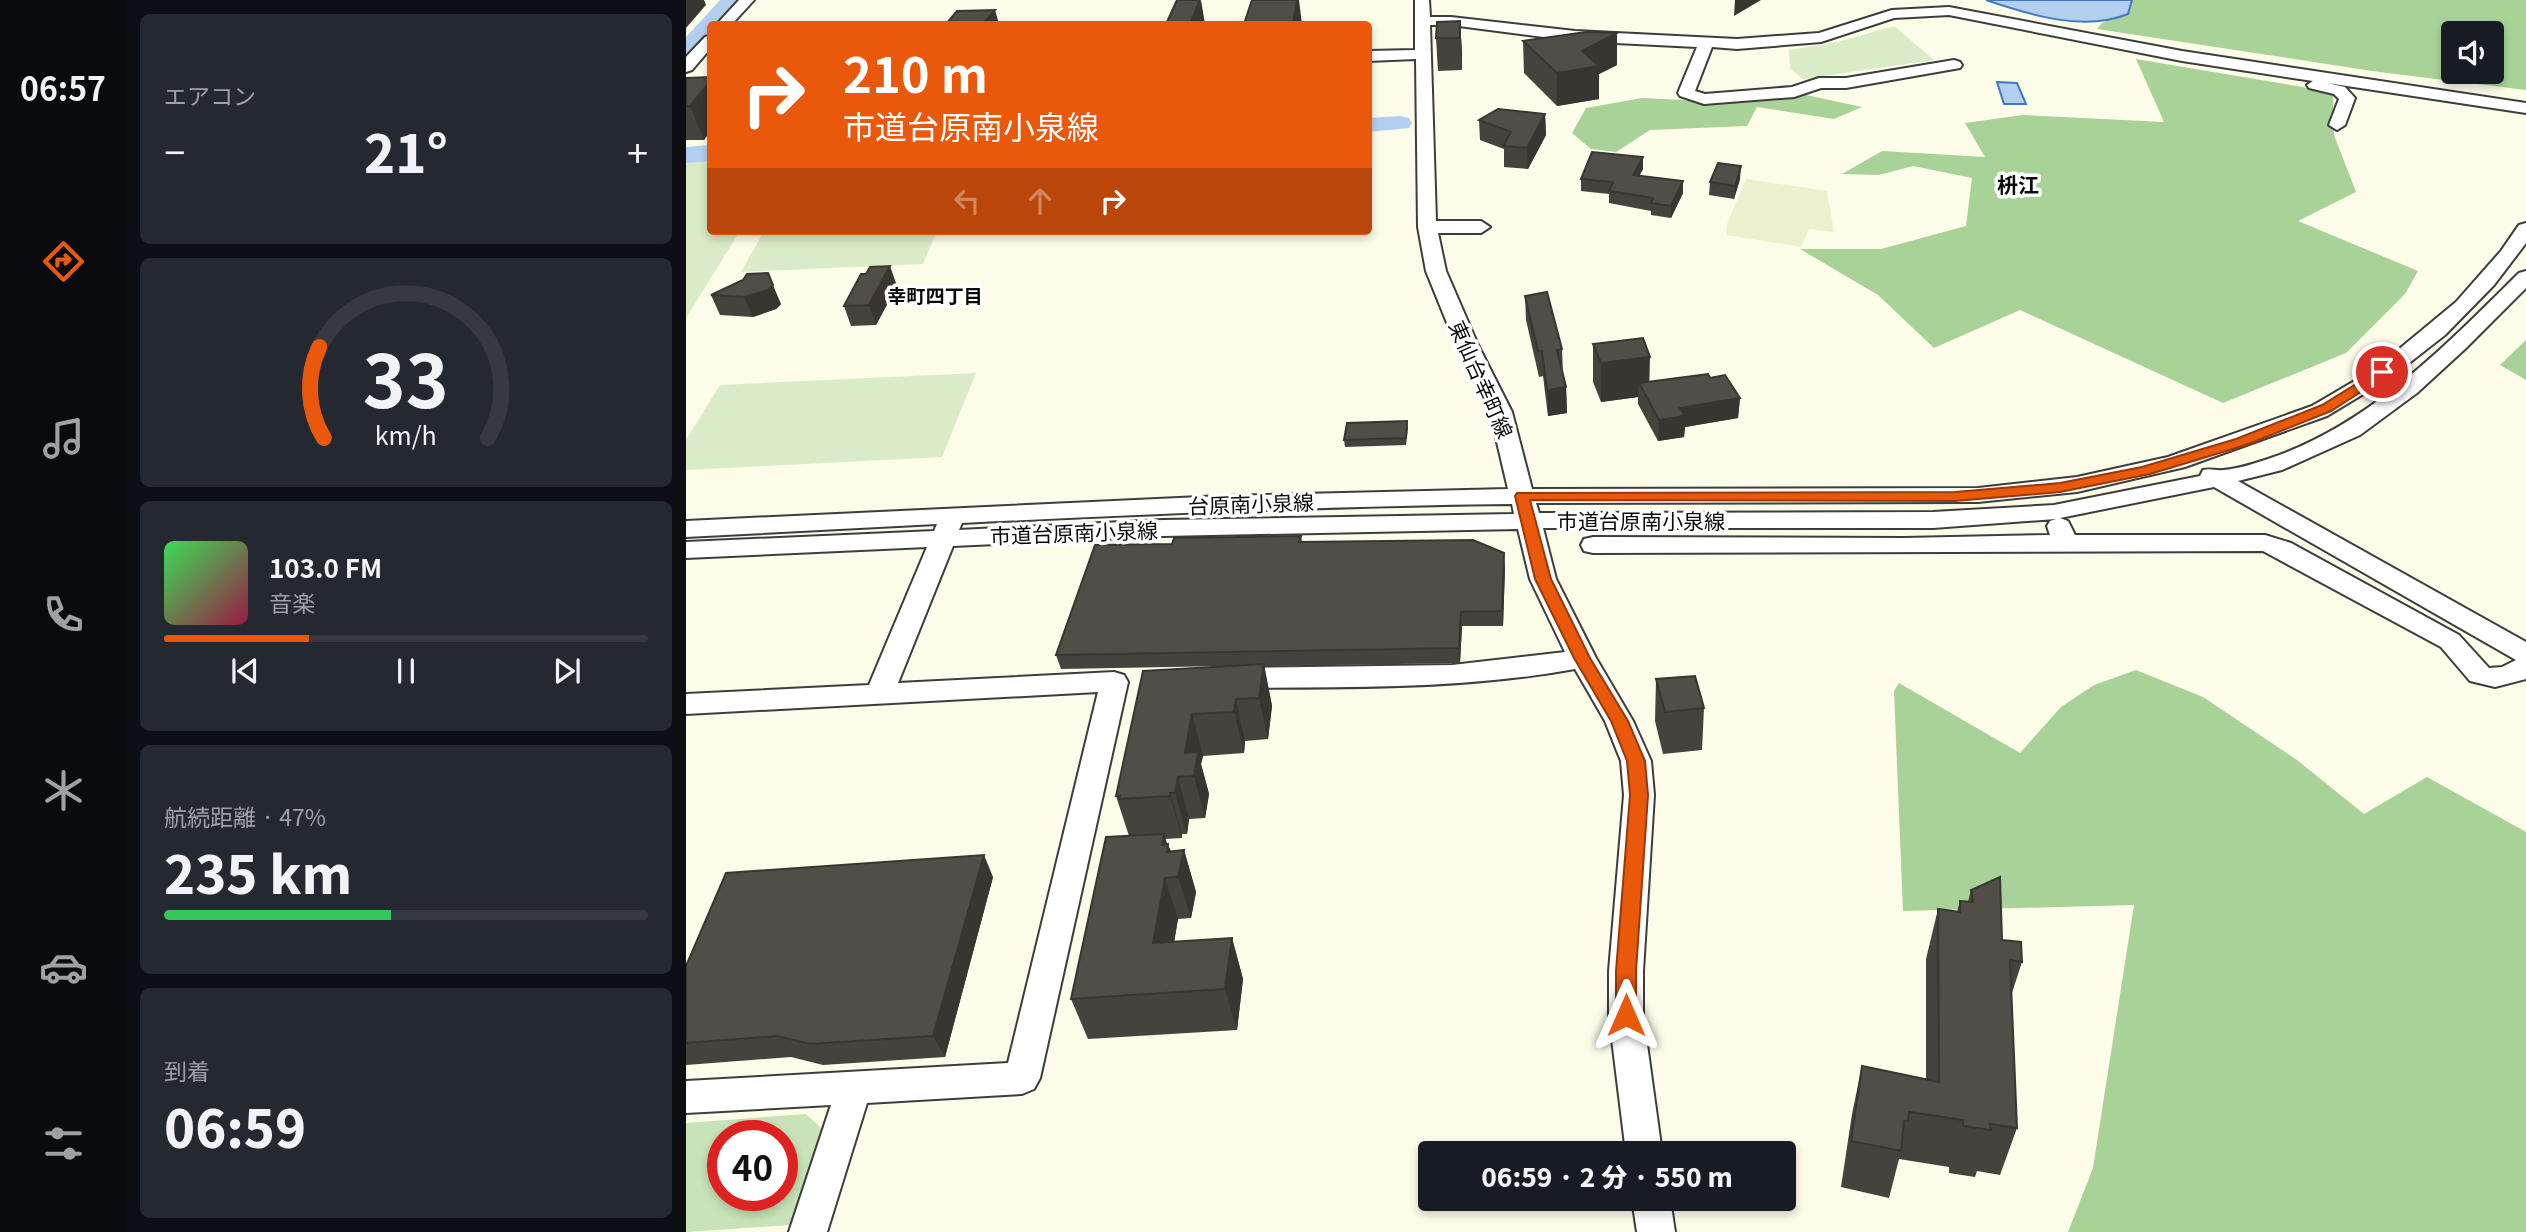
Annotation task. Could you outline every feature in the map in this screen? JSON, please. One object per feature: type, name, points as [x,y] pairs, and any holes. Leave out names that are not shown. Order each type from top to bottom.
[{"type":"street","points":[[727,21],[747,0]]},
{"type":"street","name":"東仙台幸町線","points":[[1422,0],[1429,246],[1446,298],[1501,412],[1543,579],[1582,658],[1629,742],[1637,770],[1639,795],[1626,971],[1626,1015],[1642,1141]]},
{"type":"street","points":[[1422,21],[1451,21],[1575,36],[1737,44],[1821,37],[1892,14],[1923,10],[1965,13],[2206,60],[2526,108]]},
{"type":"street","points":[[2102,40],[2094,49],[2104,58],[2158,58],[2339,90],[2347,98],[2337,125]]},
{"type":"street","points":[[686,67],[707,43]]},
{"type":"street","points":[[1706,43],[1686,93],[1704,99],[1794,92],[1819,83],[1846,83],[1954,65]]},
{"type":"street","points":[[1372,56],[1422,54]]},
{"type":"street","points":[[1427,227],[1481,227]]},
{"type":"street","points":[[2186,459],[2241,442],[2326,408],[2401,360],[2460,307],[2513,249],[2526,229]]},
{"type":"street","name":"市道台原南小泉線","points":[[686,550],[949,526],[1150,529],[1525,508],[1933,520],[2054,512],[2274,465],[2352,430],[2429,371],[2526,277]]},
{"type":"street","points":[[2186,459],[2526,654]]},
{"type":"street","name":"市道台原南小泉線","points":[[1525,508],[1615,495],[1982,495],[2060,487],[2145,471],[2186,459]]},
{"type":"street","points":[[2054,512],[2065,543]]},
{"type":"street","points":[[686,529],[949,526],[879,695]]},
{"type":"street","points":[[1593,545],[2265,543],[2282,549],[2450,640],[2462,651],[2467,663],[2476,672],[2496,679],[2513,675],[2526,667]]},
{"type":"street","points":[[1199,678],[1461,675],[1540,667],[1582,658]]},
{"type":"street","points":[[686,704],[1126,681],[1022,1078],[686,1097]]},
{"type":"street","points":[[808,1232],[854,1087]]},
{"type":"street","points":[[1653,1211],[1657,1232]]},
{"type":"green space","points":[[2132,0],[2526,0],[2526,90],[2477,84],[2504,84],[2504,21],[2441,21],[2441,80],[2097,29],[2102,23],[2128,14]]},
{"type":"green space","points":[[1894,26],[1934,60],[1803,79],[1790,68],[1789,50],[1838,42]]},
{"type":"green space","points":[[2136,59],[2333,92],[2334,135],[2356,192],[2298,221],[2418,271],[2405,294],[2346,353],[2223,403],[2020,310],[1934,348],[1878,295],[1800,249],[1881,249],[1966,226],[1972,178],[1913,166],[1879,175],[1842,174],[1882,151],[1985,157],[1965,123],[2023,115],[2164,122]]},
{"type":"green space","points":[[1806,95],[1862,107],[1834,119],[1757,107],[1747,126],[1650,130],[1616,152],[1591,149],[1572,133],[1586,108],[1642,98],[1703,101]]},
{"type":"green space","points":[[707,158],[707,235],[738,235],[686,318],[686,159]]},
{"type":"green space","points":[[1746,179],[1827,191],[1834,232],[1809,229],[1801,247],[1726,235],[1727,224]]},
{"type":"green space","points":[[762,235],[935,235],[923,264],[741,272]]},
{"type":"green space","points":[[2526,340],[2526,380],[2500,365]]},
{"type":"green space","points":[[976,373],[942,457],[686,470],[686,440],[720,385]]},
{"type":"green space","points":[[2136,670],[2203,697],[2297,760],[2364,814],[2427,777],[2526,832],[2526,1232],[2068,1232],[2093,1168],[2134,905],[1903,911],[1894,691],[1899,683],[2020,753],[2061,707],[2094,685]]},
{"type":"green space","points":[[806,1114],[822,1129],[798,1201],[798,1120],[726,1120]]},
{"type":"green space","points":[[707,1121],[707,1211],[795,1211],[790,1225],[686,1232],[686,1123]]},
{"type":"water","points":[[1986,0],[2132,0],[2128,14],[2093,22],[2039,16]]},
{"type":"water","points":[[1997,82],[2017,83],[2026,104],[2004,104]]},
{"type":"building","points":[[1177,0],[1200,0],[1191,21],[1167,21]]},
{"type":"building","points":[[1252,0],[1297,0],[1294,21],[1245,21]]},
{"type":"building","points":[[995,10],[986,21],[949,21],[957,11]]},
{"type":"building","points":[[1460,21],[1460,38],[1436,38],[1437,22]]},
{"type":"building","points":[[1586,32],[1617,33],[1582,51],[1599,66],[1557,73],[1523,41]]},
{"type":"building","points":[[707,77],[707,85],[690,106],[686,106],[686,78]]},
{"type":"building","points":[[1498,109],[1545,114],[1527,148],[1503,146],[1511,132],[1479,120]]},
{"type":"building","points":[[1592,152],[1643,157],[1633,175],[1683,181],[1671,206],[1651,203],[1653,198],[1609,191],[1613,182],[1581,179]]},
{"type":"building","points":[[1718,163],[1741,166],[1735,186],[1710,182]]},
{"type":"building","points":[[890,266],[869,305],[844,306],[861,274],[866,274],[870,267]]},
{"type":"building","points":[[768,273],[773,285],[768,290],[744,297],[711,295],[743,280],[747,274]]},
{"type":"building","points":[[1547,292],[1562,349],[1557,350],[1566,387],[1547,390],[1542,351],[1538,351],[1525,296]]},
{"type":"building","points":[[1643,338],[1650,357],[1601,363],[1593,344]]},
{"type":"building","points":[[1708,374],[1710,378],[1725,375],[1740,398],[1680,408],[1685,416],[1659,420],[1639,383]]},
{"type":"building","points":[[1407,421],[1406,438],[1344,440],[1347,423]]},
{"type":"building","points":[[1301,536],[1299,542],[1473,540],[1504,553],[1502,611],[1461,612],[1459,648],[1056,655],[1095,545],[1172,544],[1174,538]]},
{"type":"building","points":[[1264,664],[1259,698],[1236,699],[1234,712],[1192,714],[1185,753],[1198,752],[1194,776],[1178,777],[1175,793],[1170,793],[1170,796],[1119,799],[1120,796],[1116,796],[1143,671]]},
{"type":"building","points":[[1695,676],[1704,708],[1665,712],[1656,679]]},
{"type":"building","points":[[1164,834],[1162,845],[1168,844],[1167,852],[1184,850],[1178,877],[1165,878],[1153,943],[1232,938],[1225,989],[1071,999],[1106,837]]},
{"type":"building","points":[[984,855],[933,1036],[810,1044],[777,1036],[686,1043],[686,966],[726,873]]},
{"type":"building","points":[[2000,877],[2002,940],[2021,942],[2022,962],[2010,960],[2017,1128],[1990,1124],[1991,1130],[1963,1126],[1963,1120],[1909,1112],[1908,1121],[1904,1121],[1901,1151],[1851,1141],[1862,1066],[1939,1082],[1938,909],[1960,912],[1960,901],[1973,902],[1971,890]]},
{"type":"waterway","points":[[713,21],[732,0]]},
{"type":"waterway","points":[[686,50],[707,27]]},
{"type":"waterway","points":[[1372,125],[1400,123]]},
{"type":"waterway","points":[[686,155],[707,153]]},
{"type":"district","name":"枡江","points":[[2018,184]]},
{"type":"district","name":"幸町四丁目","points":[[935,294]]},
{"type":"route","points":[[1626,1015],[1626,971],[1639,795],[1636,761],[1619,721],[1582,658],[1543,579],[1522,496],[1955,496],[2060,487],[2145,471],[2241,442],[2326,408],[2382,372]]}]
